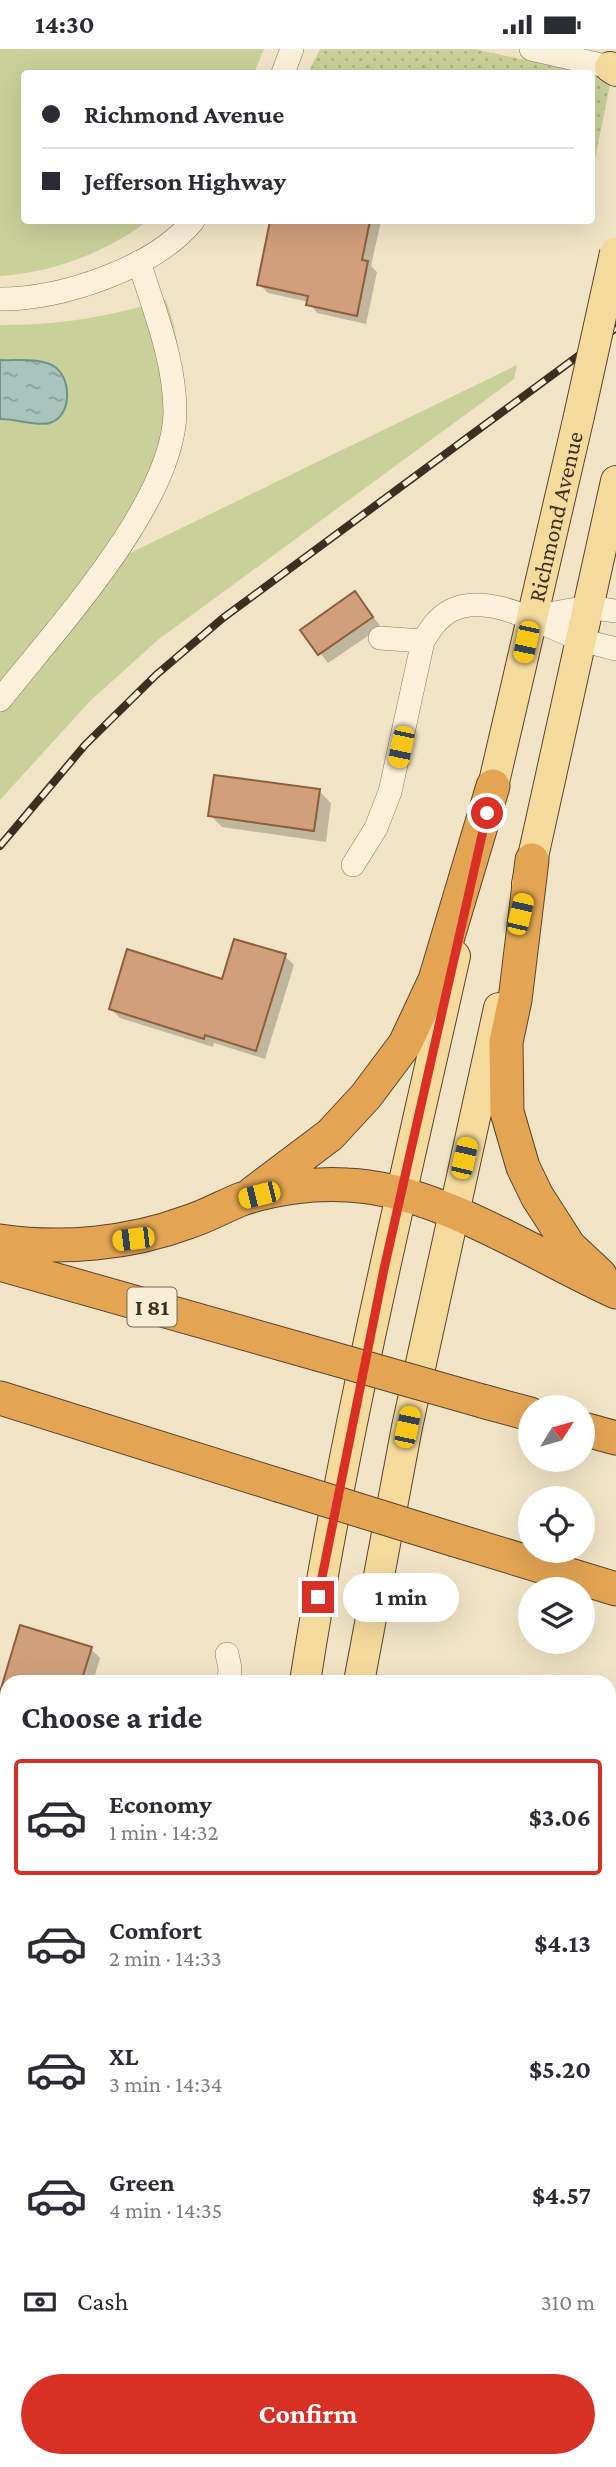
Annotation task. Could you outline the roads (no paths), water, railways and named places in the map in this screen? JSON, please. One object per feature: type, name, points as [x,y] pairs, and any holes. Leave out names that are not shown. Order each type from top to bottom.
[{"type":"highway","points":[[243,1199],[330,1135],[366,1096],[405,1044],[435,980],[493,786]]},
{"type":"highway","points":[[532,860],[506,1042],[508,1112],[523,1167],[537,1196],[569,1246],[590,1269],[616,1289]]},
{"type":"highway","points":[[0,1241],[91,1244],[133,1239],[189,1222],[243,1199],[323,1185],[350,1185],[402,1192],[616,1289]]},
{"type":"highway","name":"I 81","points":[[0,1264],[518,1411]]},
{"type":"highway","points":[[0,1398],[616,1590]]},
{"type":"highway","points":[[595,1432],[616,1438]]},
{"type":"highway","points":[[506,1555],[551,1577]]},
{"type":"highway","points":[[595,1599],[616,1609]]},
{"type":"main road","name":"Richmond Avenue","points":[[306,1675],[321,1583],[402,1192],[615,251]]},
{"type":"main road","points":[[360,1675],[394,1492],[452,1213],[581,639],[602,609],[616,481]]},
{"type":"street","points":[[284,70],[292,49]]},
{"type":"street","points":[[531,49],[614,68]]},
{"type":"street","points":[[0,299],[27,299],[51,294],[139,262],[189,224]]},
{"type":"street","points":[[0,699],[111,558],[149,495],[165,458],[175,413],[169,356],[139,262]]},
{"type":"street","points":[[353,865],[376,828],[390,792],[423,641],[438,619],[463,606],[489,606],[531,617],[581,639],[616,649]]},
{"type":"street","points":[[531,617],[602,609]]},
{"type":"street","points":[[380,638],[423,641]]},
{"type":"street","points":[[227,1654],[230,1675]]},
{"type":"water","points":[[0,360],[43,362],[61,373],[67,388],[67,397],[66,405],[57,419],[44,424],[0,419]]},
{"type":"railway","points":[[0,846],[85,745],[156,675],[223,618],[616,328]]}]
